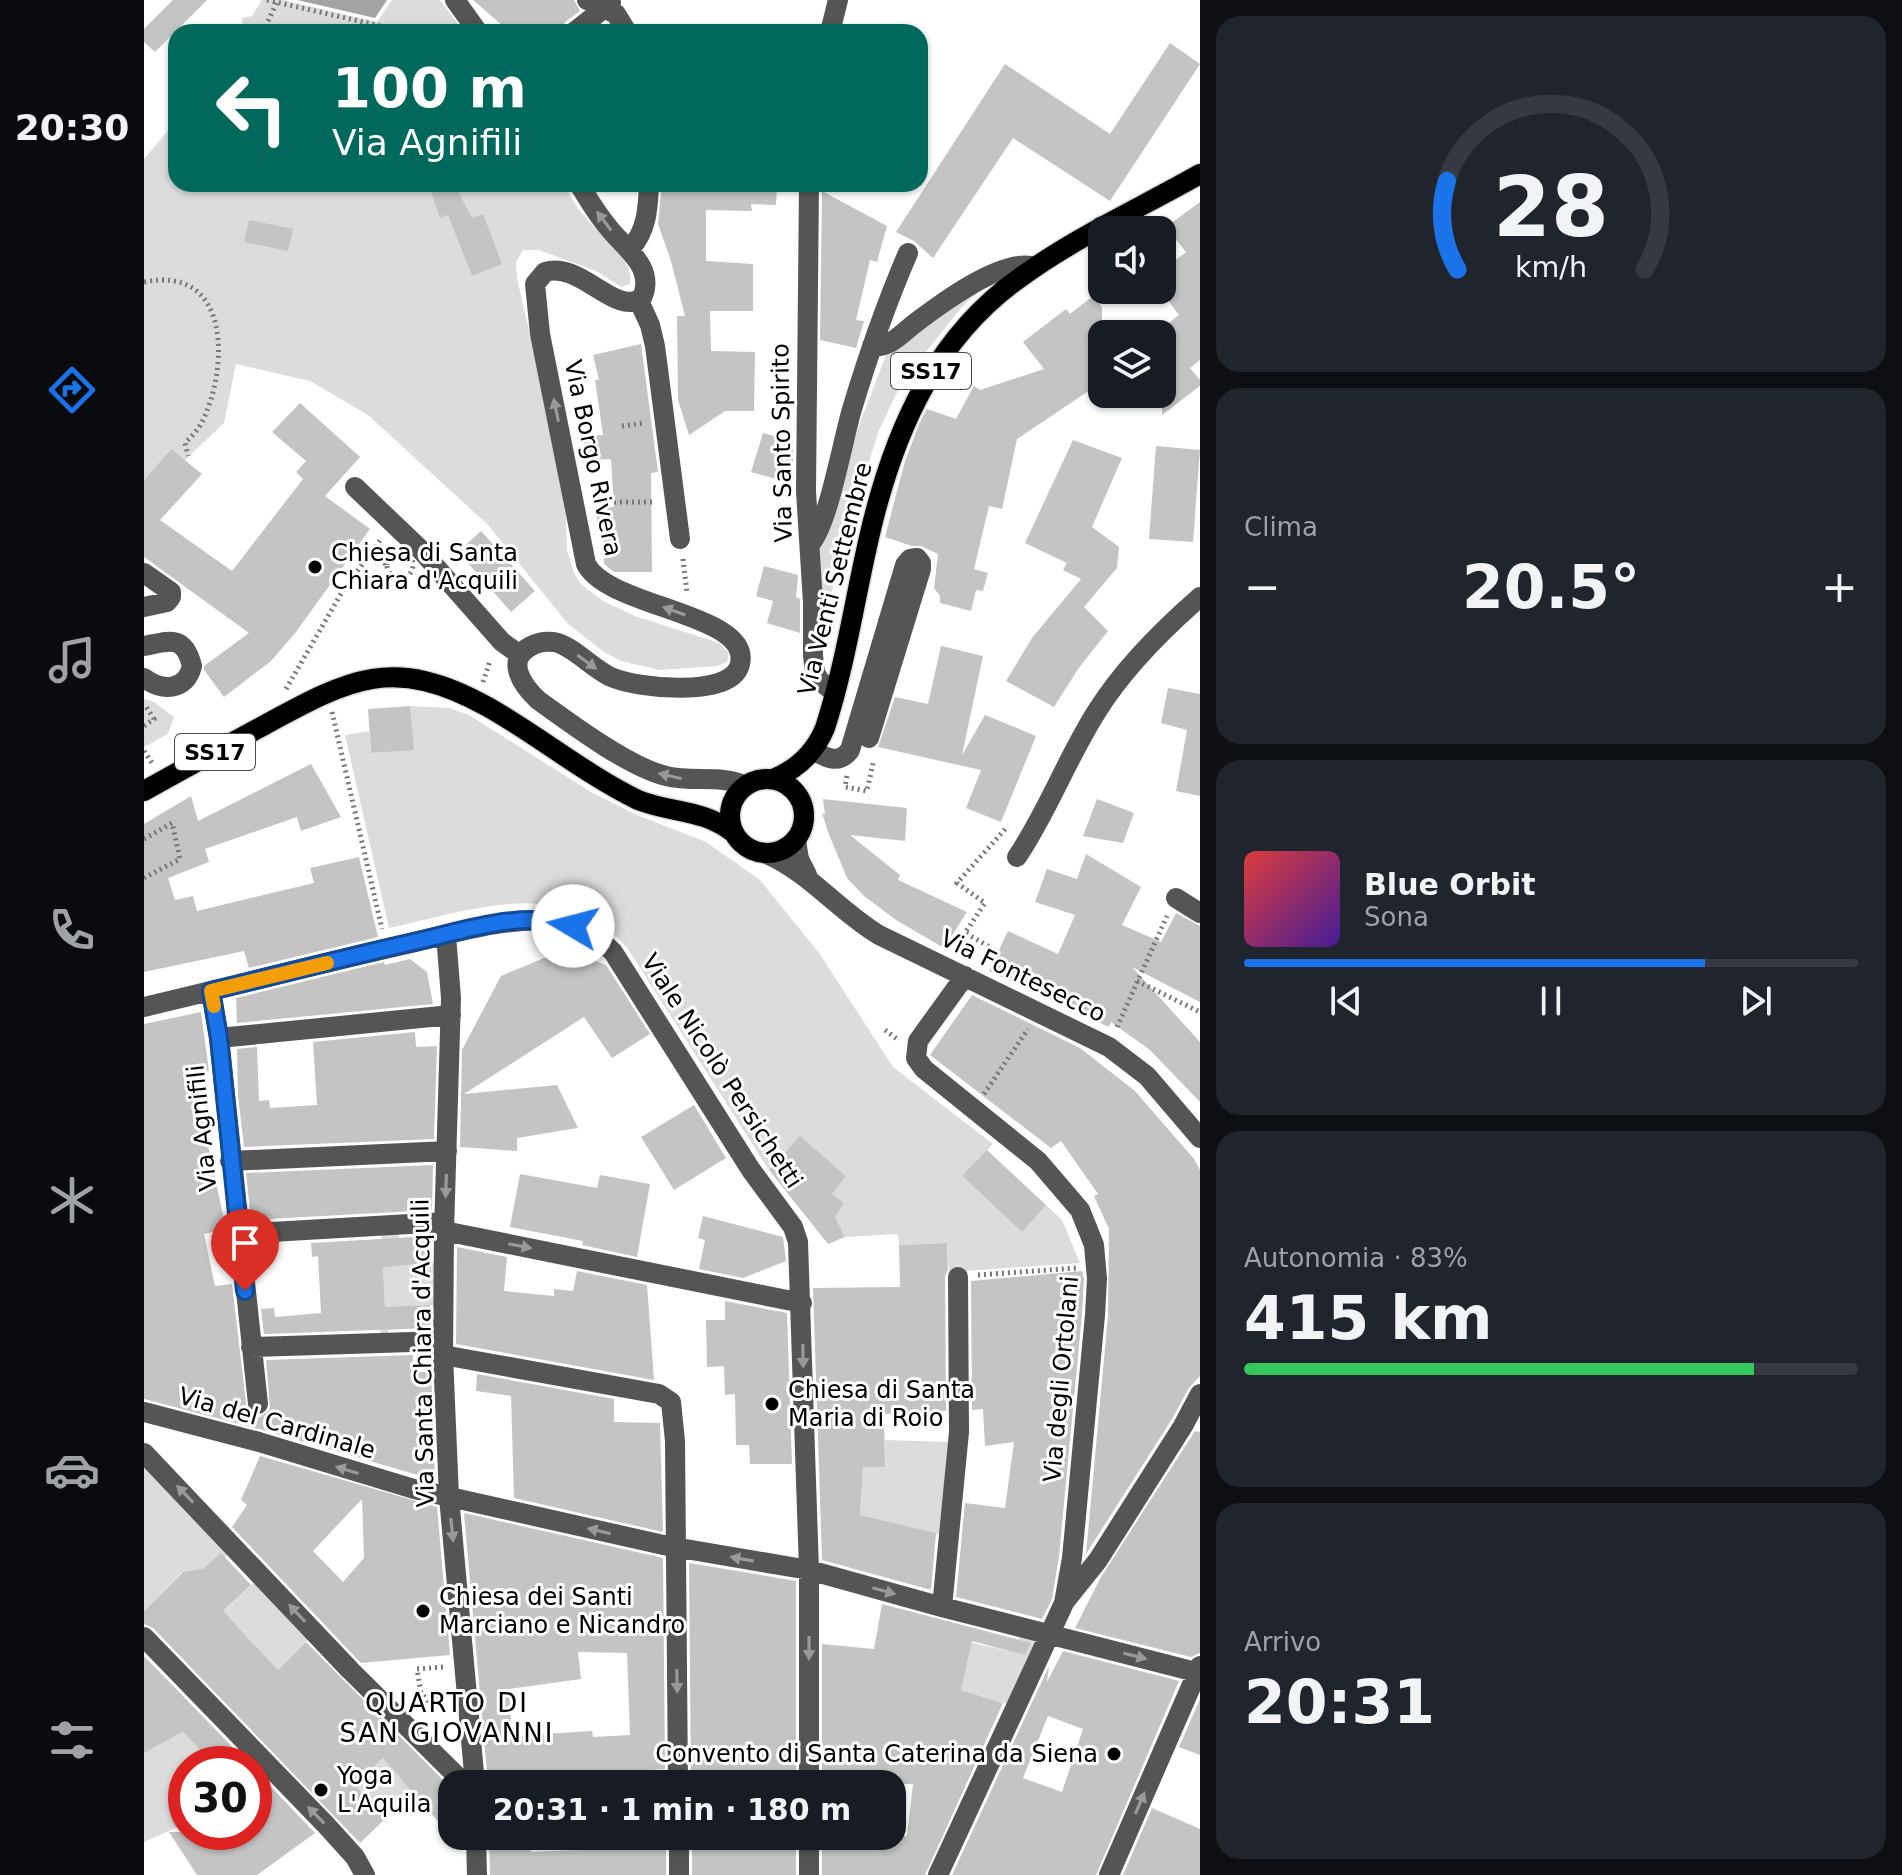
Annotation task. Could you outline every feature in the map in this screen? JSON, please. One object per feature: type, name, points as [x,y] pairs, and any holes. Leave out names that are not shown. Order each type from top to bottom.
[{"type":"main road","name":"Via Venti Settembre","points":[[801,800],[803,775],[825,728],[835,693],[882,487],[915,401],[940,358],[973,319],[1018,278],[1200,174]]},
{"type":"main road","name":"SS17","points":[[144,791],[327,692],[351,683],[383,677],[407,678],[432,683],[489,708],[638,800],[661,809],[710,817],[734,833]]},
{"type":"main road","points":[[773,779],[811,753]]},
{"type":"main road","points":[[764,779],[773,779],[790,786],[801,800],[804,817],[796,841],[782,850],[759,853],[744,845],[734,833],[730,817],[740,791],[764,779]]},
{"type":"main road","name":"SS17","points":[[687,812],[722,805],[740,791]]},
{"type":"street","points":[[455,0],[472,24]]},
{"type":"street","points":[[832,24],[838,0]]},
{"type":"street","points":[[582,24],[602,3],[616,14],[622,24]]},
{"type":"street","points":[[584,192],[605,223],[641,265],[645,294],[639,301],[655,346],[680,539]]},
{"type":"street","points":[[630,249],[639,238],[646,220],[648,192]]},
{"type":"street","name":"Via Santo Spirito","points":[[809,192],[806,491],[815,672],[826,688],[835,693]]},
{"type":"street","points":[[810,544],[821,525],[872,346],[908,253]]},
{"type":"street","points":[[872,346],[887,345],[931,311],[989,276],[1017,266],[1035,267]]},
{"type":"street","name":"Via Borgo Rivera","points":[[520,655],[537,644],[560,643],[613,678],[654,688],[700,686],[731,677],[740,661],[735,641],[721,630],[612,588],[595,578],[584,555],[540,334],[535,284],[542,274],[560,270],[586,280],[625,303],[639,301]]},
{"type":"street","points":[[355,487],[393,522],[507,646],[520,655],[517,665],[520,678],[538,700],[631,760],[666,776],[687,780],[727,779],[740,791]]},
{"type":"street","points":[[811,753],[832,760],[845,757],[850,750],[905,565],[910,559],[917,558],[921,569],[869,738]]},
{"type":"street","points":[[144,573],[171,592],[171,597],[167,602],[144,607]]},
{"type":"street","points":[[1017,857],[1097,711],[1146,648],[1200,597]]},
{"type":"street","points":[[144,646],[171,640],[179,643],[192,666],[186,680],[173,687],[163,688],[144,678]]},
{"type":"street","name":"Via Fontesecco","points":[[796,841],[799,859],[809,878]]},
{"type":"street","name":"Via Fontesecco","points":[[767,854],[809,878],[865,926],[972,974],[1126,1058],[1164,1093],[1200,1138]]},
{"type":"street","points":[[1176,898],[1200,913]]},
{"type":"street","name":"Viale Nicolò Persichetti","points":[[144,1007],[504,923],[550,921],[573,926],[605,944],[625,970],[751,1170],[793,1227],[799,1250],[809,1570],[809,1770]]},
{"type":"street","name":"Via Santa Chiara d'Acquili","points":[[446,935],[451,1015],[443,1348],[449,1497],[474,1770]]},
{"type":"street","name":"Via degli Ortolani","points":[[938,1875],[1064,1603],[1085,1434],[1097,1266],[1088,1227],[1071,1197],[1038,1161],[924,1069],[914,1052],[918,1041],[972,974]]},
{"type":"street","name":"Via Agnifili","points":[[211,991],[219,1038],[258,1404]]},
{"type":"street","points":[[219,1038],[451,1015]]},
{"type":"street","points":[[230,1161],[447,1151]]},
{"type":"street","points":[[238,1234],[444,1226],[802,1303]]},
{"type":"street","points":[[942,1607],[959,1432],[958,1277]]},
{"type":"street","points":[[251,1347],[443,1348],[659,1394],[668,1399],[673,1406],[675,1441],[678,1770]]},
{"type":"street","points":[[1064,1603],[1098,1560],[1200,1394]]},
{"type":"street","name":"Via del Cardinale","points":[[144,1412],[449,1497],[676,1547],[809,1570],[942,1607],[1199,1671]]},
{"type":"street","points":[[144,1453],[350,1670],[451,1770]]},
{"type":"street","points":[[144,1637],[326,1825],[355,1857],[365,1875]]},
{"type":"street","points":[[1109,1875],[1199,1671]]},
{"type":"street","points":[[476,1850],[477,1875]]},
{"type":"street","points":[[679,1850],[679,1875]]},
{"type":"street","points":[[809,1850],[809,1875]]},
{"type":"path","points":[[267,0],[372,24]]},
{"type":"path","points":[[267,24],[277,2]]},
{"type":"path","points":[[144,282],[169,278],[185,282],[197,289],[217,322],[213,393],[200,426],[185,443],[188,456]]},
{"type":"path","points":[[575,502],[675,502]]},
{"type":"path","points":[[285,714],[288,682],[342,592],[393,522]]},
{"type":"path","points":[[680,539],[690,617]]},
{"type":"path","points":[[367,556],[386,564],[391,576],[400,578],[408,575],[413,567],[412,559],[401,551],[393,553],[386,564]]},
{"type":"path","points":[[327,692],[387,948]]},
{"type":"path","points":[[144,704],[154,719],[144,726]]},
{"type":"path","points":[[845,757],[850,763],[845,787],[867,791],[873,763]]},
{"type":"path","points":[[144,839],[172,823],[180,859],[144,878]]},
{"type":"path","points":[[972,974],[990,947],[965,933],[985,903],[957,883],[1008,825],[1029,839]]},
{"type":"path","points":[[1114,1034],[1176,898]]},
{"type":"path","points":[[1137,981],[1200,1012]]},
{"type":"path","points":[[975,1108],[1039,1011]]},
{"type":"path","points":[[958,1277],[1097,1266]]},
{"type":"path","points":[[464,1659],[417,1669],[421,1693],[429,1702],[435,1696],[451,1714],[469,1722]]},
{"type":"shaded area","points":[[262,0],[283,0],[377,22],[392,0],[440,0],[458,24],[242,24],[242,18],[252,16]]},
{"type":"shaded area","points":[[297,0],[387,0],[375,18]]},
{"type":"shaded area","points":[[168,130],[168,192],[568,192],[591,224],[622,256],[630,274],[630,284],[621,287],[596,271],[539,250],[523,250],[516,262],[558,459],[567,550],[574,573],[581,584],[603,601],[635,616],[719,643],[729,653],[727,662],[717,666],[660,670],[621,661],[604,652],[568,624],[488,525],[368,415],[310,381],[236,364],[224,423],[185,460],[170,450],[144,480],[144,159]]},
{"type":"shaded area","points":[[988,282],[961,308],[902,382],[879,430],[845,538],[814,663],[811,565],[888,350]]},
{"type":"shaded area","points":[[144,699],[154,702],[174,717],[168,734],[144,747]]},
{"type":"shaded area","points":[[410,706],[449,708],[469,715],[591,792],[637,815],[706,842],[760,880],[819,953],[893,1067],[993,1144],[963,1177],[1021,1231],[1046,1205],[1062,1220],[1080,1263],[949,1272],[947,1243],[899,1245],[898,1234],[845,1237],[835,1217],[832,1194],[845,1175],[800,1137],[769,1170],[628,949],[604,926],[577,911],[547,904],[516,904],[451,913],[389,928],[345,735],[369,731],[371,753],[413,749]]},
{"type":"shaded area","points":[[399,1229],[400,1265],[435,1262],[435,1305],[408,1306],[402,1329],[380,1334],[379,1307],[385,1306],[381,1230]]},
{"type":"shaded area","points":[[885,1440],[948,1442],[941,1535],[860,1515],[863,1467],[885,1467]]},
{"type":"shaded area","points":[[144,1466],[232,1551],[221,1561],[217,1557],[204,1568],[182,1572],[144,1611]]},
{"type":"shaded area","points":[[258,1579],[312,1636],[278,1670],[239,1628],[217,1617]]},
{"type":"shaded area","points":[[1020,1635],[1044,1640],[1014,1706],[961,1690],[968,1642],[1014,1652]]},
{"type":"shaded area","points":[[183,1732],[197,1746],[168,1746],[168,1831],[144,1842],[144,1753]]},
{"type":"shaded area","points":[[383,1758],[425,1802],[411,1816],[400,1805],[386,1818],[356,1786],[345,1796],[351,1776],[358,1782]]},
{"type":"building","points":[[173,0],[207,0],[183,24],[168,24],[168,39],[155,52],[144,42],[144,29]]},
{"type":"building","points":[[473,0],[574,0],[580,11],[564,24],[501,24]]},
{"type":"building","points":[[1170,43],[1200,64],[1110,201],[1013,138],[933,258],[914,241],[896,232],[922,192],[928,192],[928,183],[1005,64],[1110,134]]},
{"type":"building","points":[[431,192],[458,192],[472,218],[483,214],[502,264],[472,276],[448,215],[440,218]]},
{"type":"building","points":[[661,192],[777,192],[776,205],[751,204],[752,211],[706,210],[706,261],[753,264],[753,311],[710,311],[711,351],[755,352],[754,411],[725,411],[689,435],[678,400],[677,316],[685,316],[658,224]]},
{"type":"building","points":[[824,192],[887,226],[877,262],[870,260],[856,320],[864,321],[856,348],[820,340]]},
{"type":"building","points":[[1200,202],[1200,360],[1190,368],[1200,380],[1200,386],[1176,404],[1176,320],[1172,320],[1179,315],[1171,304],[1176,304],[1176,260],[1186,252],[1176,240],[1176,220]]},
{"type":"building","points":[[249,220],[293,229],[288,251],[244,242]]},
{"type":"building","points":[[1088,300],[1088,304],[1100,304],[1102,307],[1102,320],[1088,320],[1088,391],[1017,439],[1002,509],[989,506],[974,569],[988,573],[983,591],[976,590],[971,611],[940,603],[940,596],[934,588],[938,554],[921,546],[885,537],[905,461],[920,422],[927,409],[956,419],[974,386],[980,390],[1044,369],[1023,342],[1066,309],[1070,314]]},
{"type":"building","points":[[641,344],[658,472],[651,473],[652,572],[614,572],[604,564],[603,528],[597,528],[597,507],[614,507],[611,459],[585,460],[584,436],[603,435],[595,380],[599,380],[593,355]]},
{"type":"building","points":[[300,403],[360,457],[325,496],[370,529],[296,632],[271,661],[224,697],[204,666],[249,633],[144,557],[144,480],[171,449],[202,474],[160,520],[232,571],[303,479],[296,472],[306,461],[272,432]]},
{"type":"building","points":[[763,433],[793,441],[790,483],[751,472]]},
{"type":"building","points":[[1073,440],[1122,458],[1092,527],[1119,547],[1117,568],[1084,607],[1108,631],[1078,669],[1054,707],[1006,681],[1032,638],[1081,579],[1063,570],[1067,563],[1025,543]]},
{"type":"building","points":[[1156,446],[1200,450],[1193,542],[1149,539]]},
{"type":"building","points":[[481,531],[535,591],[511,612],[458,552]]},
{"type":"building","points":[[764,566],[798,575],[796,597],[800,599],[800,633],[767,623],[773,601],[756,596]]},
{"type":"building","points":[[941,646],[983,656],[962,755],[985,715],[1036,736],[1001,822],[966,808],[981,770],[878,747],[895,697],[928,704]]},
{"type":"building","points":[[1168,688],[1200,694],[1200,796],[1176,791],[1187,730],[1161,723]]},
{"type":"building","points":[[410,706],[414,750],[371,753],[368,709]]},
{"type":"building","points":[[311,764],[341,817],[301,831],[297,817],[205,849],[209,862],[168,878],[175,900],[193,896],[197,911],[314,883],[310,868],[359,857],[378,937],[249,968],[244,951],[144,972],[144,824],[191,796],[198,821]]},
{"type":"building","points":[[823,799],[907,808],[905,841],[850,835],[900,875],[898,880],[967,912],[944,948],[896,920],[864,896],[847,878],[822,813],[825,815]]},
{"type":"building","points":[[1097,799],[1134,813],[1123,843],[1083,836]]},
{"type":"building","points":[[1086,854],[1141,887],[1122,925],[1161,942],[1176,913],[1200,926],[1200,1002],[1132,967],[1200,1042],[1200,1102],[1150,1050],[1111,1022],[1109,1027],[989,971],[1008,931],[1058,954],[1075,915],[1035,902],[1047,869],[1077,879]]},
{"type":"building","points":[[571,952],[606,965],[650,1034],[612,1058],[584,1017],[464,1094],[557,1085],[578,1128],[517,1138],[517,1151],[460,1147],[462,1050],[501,976],[556,953]]},
{"type":"building","points":[[410,959],[427,972],[433,1004],[237,1023],[236,998],[384,962],[385,965]]},
{"type":"building","points":[[972,995],[1080,1048],[1135,1091],[1200,1170],[1200,1376],[1189,1388],[1086,1554],[1108,1316],[1109,1229],[1094,1196],[1098,1194],[1061,1141],[1051,1148],[930,1055]]},
{"type":"building","points":[[201,1012],[209,1071],[193,1075],[226,1229],[204,1234],[215,1286],[232,1284],[247,1411],[260,1417],[270,1409],[266,1360],[413,1355],[413,1372],[431,1372],[435,1480],[144,1399],[144,1024]]},
{"type":"building","points":[[415,1032],[416,1047],[437,1046],[434,1139],[244,1147],[237,1049],[257,1047],[259,1101],[269,1100],[270,1108],[317,1105],[313,1042]]},
{"type":"building","points":[[694,1105],[726,1158],[674,1190],[641,1137]]},
{"type":"building","points":[[800,1136],[846,1176],[832,1194],[844,1203],[835,1217],[845,1237],[828,1244],[769,1170]]},
{"type":"building","points":[[987,1150],[1046,1205],[1022,1232],[962,1176]]},
{"type":"building","points":[[433,1165],[432,1210],[251,1220],[246,1173]]},
{"type":"building","points":[[520,1174],[597,1188],[600,1175],[650,1184],[637,1257],[582,1245],[583,1241],[510,1227]]},
{"type":"building","points":[[703,1216],[783,1237],[786,1261],[743,1278],[699,1269],[705,1240],[698,1238]]},
{"type":"building","points":[[431,1236],[431,1263],[383,1267],[385,1307],[430,1305],[430,1328],[264,1334],[261,1309],[274,1308],[275,1317],[321,1313],[318,1256],[312,1257],[311,1243]]},
{"type":"building","points":[[947,1243],[946,1411],[884,1414],[885,1467],[863,1467],[860,1515],[936,1533],[931,1590],[822,1560],[813,1288],[900,1287],[899,1245]]},
{"type":"building","points":[[457,1247],[507,1257],[504,1291],[554,1296],[554,1289],[573,1291],[577,1271],[647,1285],[654,1380],[456,1344]]},
{"type":"building","points":[[1082,1271],[1082,1314],[1059,1556],[1052,1599],[1042,1619],[956,1597],[965,1503],[1005,1508],[1014,1442],[985,1446],[983,1409],[972,1410],[971,1281]]},
{"type":"building","points":[[725,1301],[787,1313],[792,1464],[750,1464],[749,1445],[736,1445],[735,1394],[725,1395],[724,1366],[707,1367],[706,1320],[725,1320]]},
{"type":"building","points":[[477,1374],[614,1399],[614,1422],[660,1423],[663,1532],[514,1498],[511,1396],[476,1391]]},
{"type":"building","points":[[1195,1431],[1200,1432],[1200,1653],[1191,1657],[1075,1628],[1101,1577]]},
{"type":"building","points":[[260,1456],[437,1507],[450,1655],[361,1663],[232,1527],[247,1505],[241,1500]],"holes":[[[362,1499],[364,1558],[343,1582],[313,1551]]]},
{"type":"building","points":[[464,1513],[663,1558],[665,1769],[487,1770]],"holes":[[[578,1652],[627,1653],[630,1735],[593,1737],[592,1731],[512,1736],[509,1689],[581,1679]]]},
{"type":"building","points":[[221,1553],[251,1585],[223,1611],[278,1670],[306,1642],[438,1775],[438,1821],[383,1758],[355,1785],[386,1818],[360,1843],[272,1752],[272,1746],[267,1746],[153,1628],[144,1624],[144,1611],[183,1572],[204,1568]]},
{"type":"building","points":[[689,1563],[796,1581],[796,1770],[691,1770]]},
{"type":"building","points":[[882,1604],[1031,1643],[1025,1655],[972,1641],[961,1690],[1003,1703],[925,1875],[822,1875],[822,1850],[906,1850],[913,1784],[906,1784],[906,1770],[822,1770],[822,1644],[874,1649]]},
{"type":"building","name":"Convento di Santa Caterina da Siena","points":[[1063,1651],[1179,1681],[1096,1875],[952,1875],[1049,1666],[1047,1682]],"holes":[[[1048,1716],[1083,1729],[1062,1792],[1023,1778]]]},
{"type":"building","points":[[144,1656],[232,1746],[197,1746],[183,1732],[144,1753]]},
{"type":"building","points":[[1200,1699],[1200,1755],[1179,1747]]},
{"type":"building","points":[[272,1788],[315,1833],[257,1875],[197,1875],[181,1850],[272,1850]]},
{"type":"building","points":[[1152,1808],[1200,1829],[1200,1875],[1123,1875]]},
{"type":"building","points":[[489,1850],[666,1850],[666,1875],[490,1875]]},
{"type":"building","points":[[692,1850],[796,1850],[796,1875],[692,1875]]},
{"type":"slow traffic","points":[[214,1006],[211,991],[327,963]]},
{"type":"place","name":"Chiesa di Santa Chiara d'Acquili","points":[[315,567]]},
{"type":"place","name":"Chiesa di Santa Maria di Roio","points":[[772,1404]]},
{"type":"place","name":"Chiesa dei Santi Marciano e Nicandro","points":[[423,1611]]},
{"type":"place","name":"Convento di Santa Caterina da Siena","points":[[1114,1754]]},
{"type":"place","name":"Yoga L'Aquila","points":[[321,1790]]},
{"type":"district","name":"QUARTO DI SAN GIOVANNI","points":[[447,1718]]},
{"type":"route","points":[[245,1291],[219,1038],[211,991],[504,923],[550,921],[573,926]]}]
